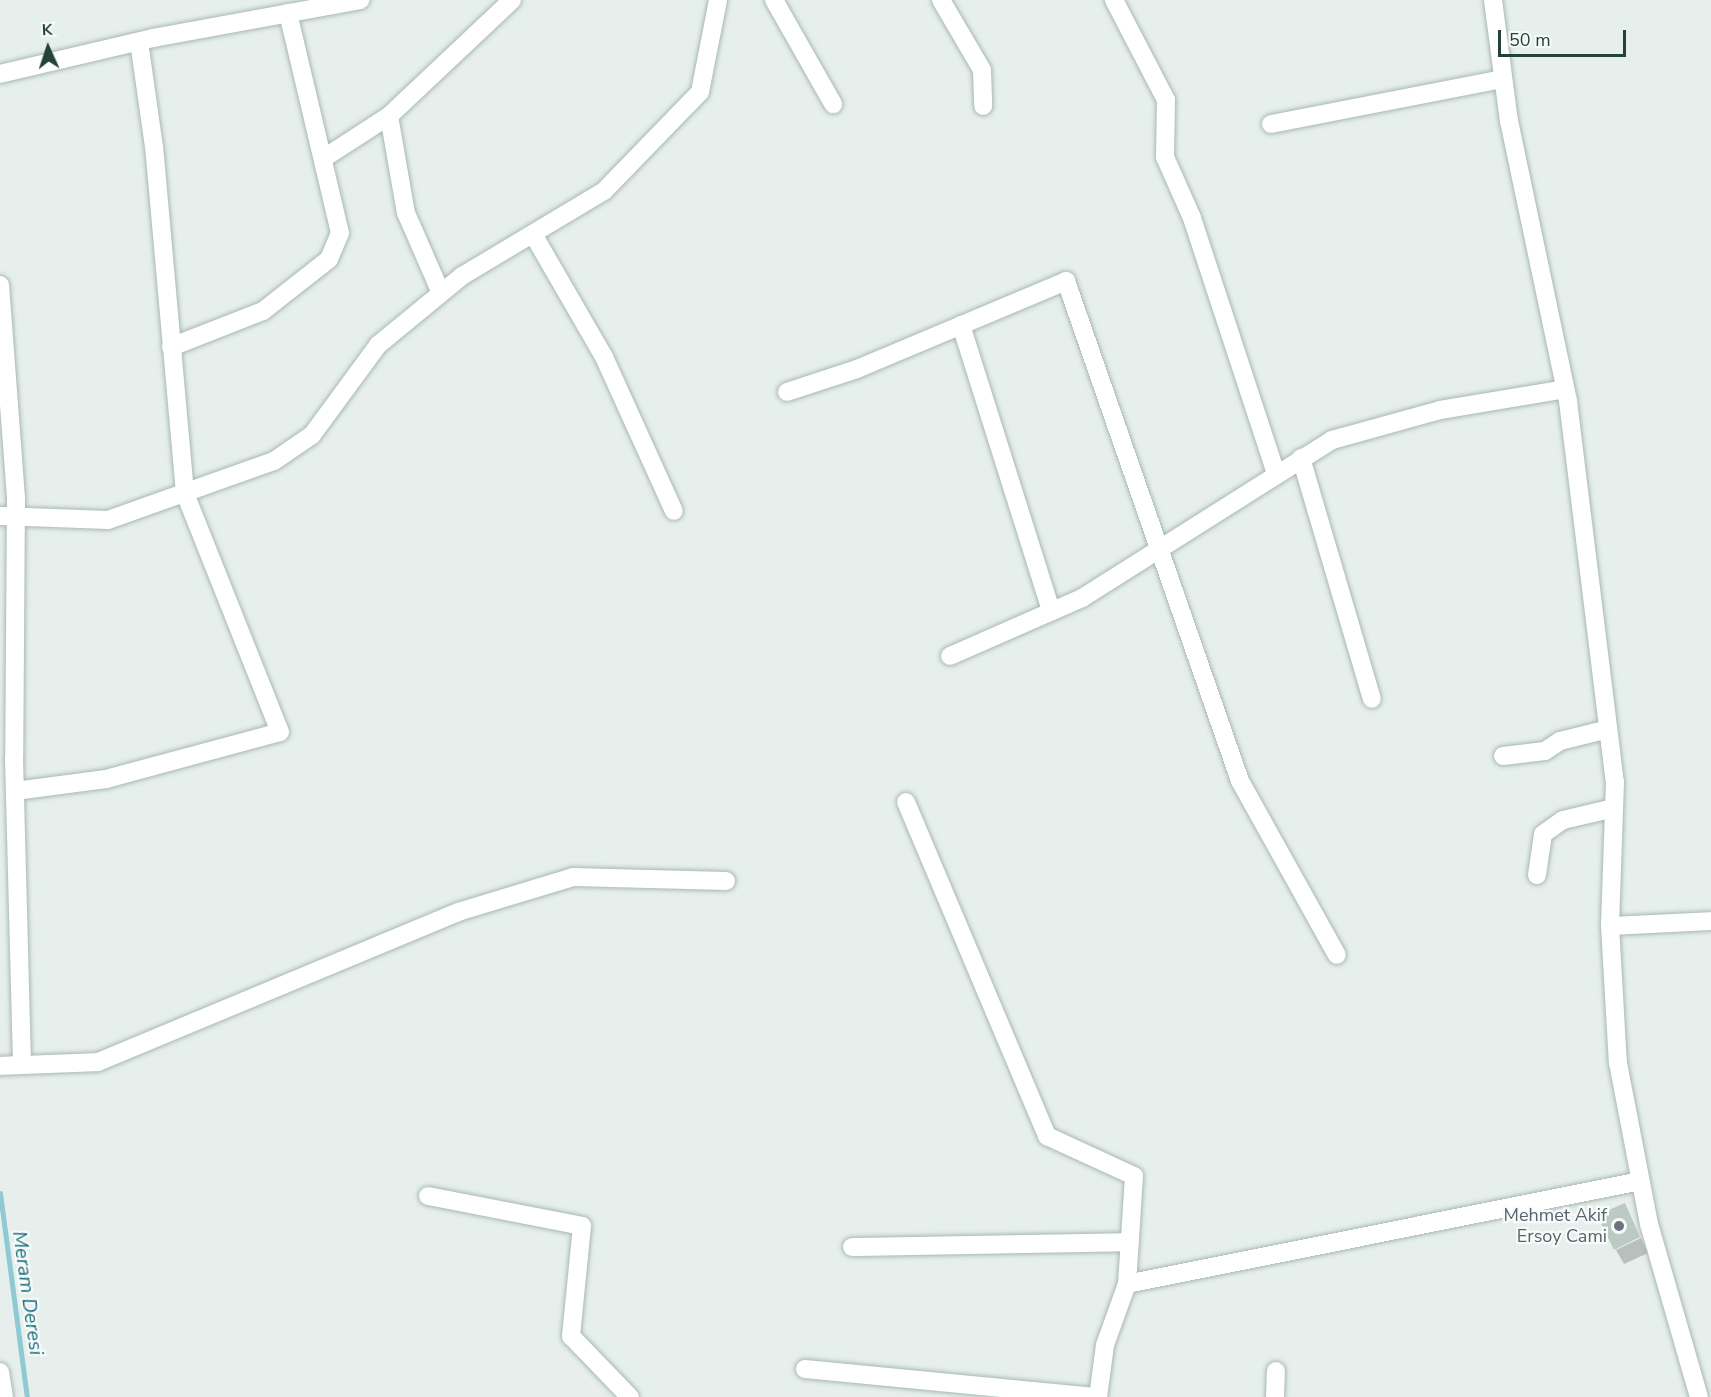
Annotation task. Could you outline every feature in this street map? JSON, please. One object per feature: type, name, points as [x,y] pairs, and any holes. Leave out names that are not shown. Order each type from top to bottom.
[{"type":"street","points":[[0,74],[138,42],[361,0]]},
{"type":"street","points":[[324,158],[389,116],[512,0]]},
{"type":"street","points":[[8,517],[108,520],[274,461],[312,435],[378,345],[441,293],[604,191],[700,92],[718,0]]},
{"type":"street","points":[[774,0],[833,104]]},
{"type":"street","points":[[941,0],[982,70],[982,106]]},
{"type":"street","points":[[1114,0],[1166,100],[1165,157],[1192,218],[1276,474]]},
{"type":"street","points":[[1493,0],[1503,80],[1565,389],[1608,729],[1614,808],[1610,926],[1618,1063],[1640,1181],[1699,1397]]},
{"type":"street","points":[[171,347],[263,311],[329,259],[340,233],[288,14]]},
{"type":"street","points":[[15,791],[106,779],[280,732],[185,493],[138,42]]},
{"type":"street","points":[[1271,124],[1503,80]]},
{"type":"street","points":[[389,116],[406,213],[441,293]]},
{"type":"street","points":[[533,234],[603,357],[674,511]]},
{"type":"street","points":[[787,392],[961,325],[1066,281],[1157,549],[1240,781],[1337,955]]},
{"type":"street","points":[[0,285],[15,791],[9,1066],[98,1062],[458,912],[573,877],[726,881]]},
{"type":"street","points":[[961,325],[1051,611]]},
{"type":"street","points":[[950,656],[1051,611],[1157,549],[1332,440],[1440,410],[1565,389]]},
{"type":"street","points":[[1301,458],[1372,699]]},
{"type":"street","points":[[1503,756],[1545,751],[1560,741],[1608,729]]},
{"type":"street","points":[[805,1369],[1098,1397],[1105,1345],[1127,1284],[1134,1176],[1047,1136],[906,802]]},
{"type":"street","points":[[1537,875],[1543,834],[1563,820],[1614,808]]},
{"type":"street","points":[[1610,926],[1711,921]]},
{"type":"street","points":[[1127,1284],[1640,1181]]},
{"type":"street","points":[[428,1196],[582,1226],[571,1336],[630,1397]]},
{"type":"street","points":[[852,1246],[1130,1242]]},
{"type":"street","points":[[1275,1397],[1276,1371]]},
{"type":"street","points":[[0,1372],[4,1397]]},
{"type":"building","name":"Mehmet Akif Ersoy Cami","points":[[1625,1203],[1640,1237],[1614,1250],[1597,1215]]},
{"type":"waterway","name":"Meram Deresi","points":[[0,1193],[27,1397]]},
{"type":"place","name":"Mehmet Akif Ersoy Cami","points":[[1619,1226]]}]
